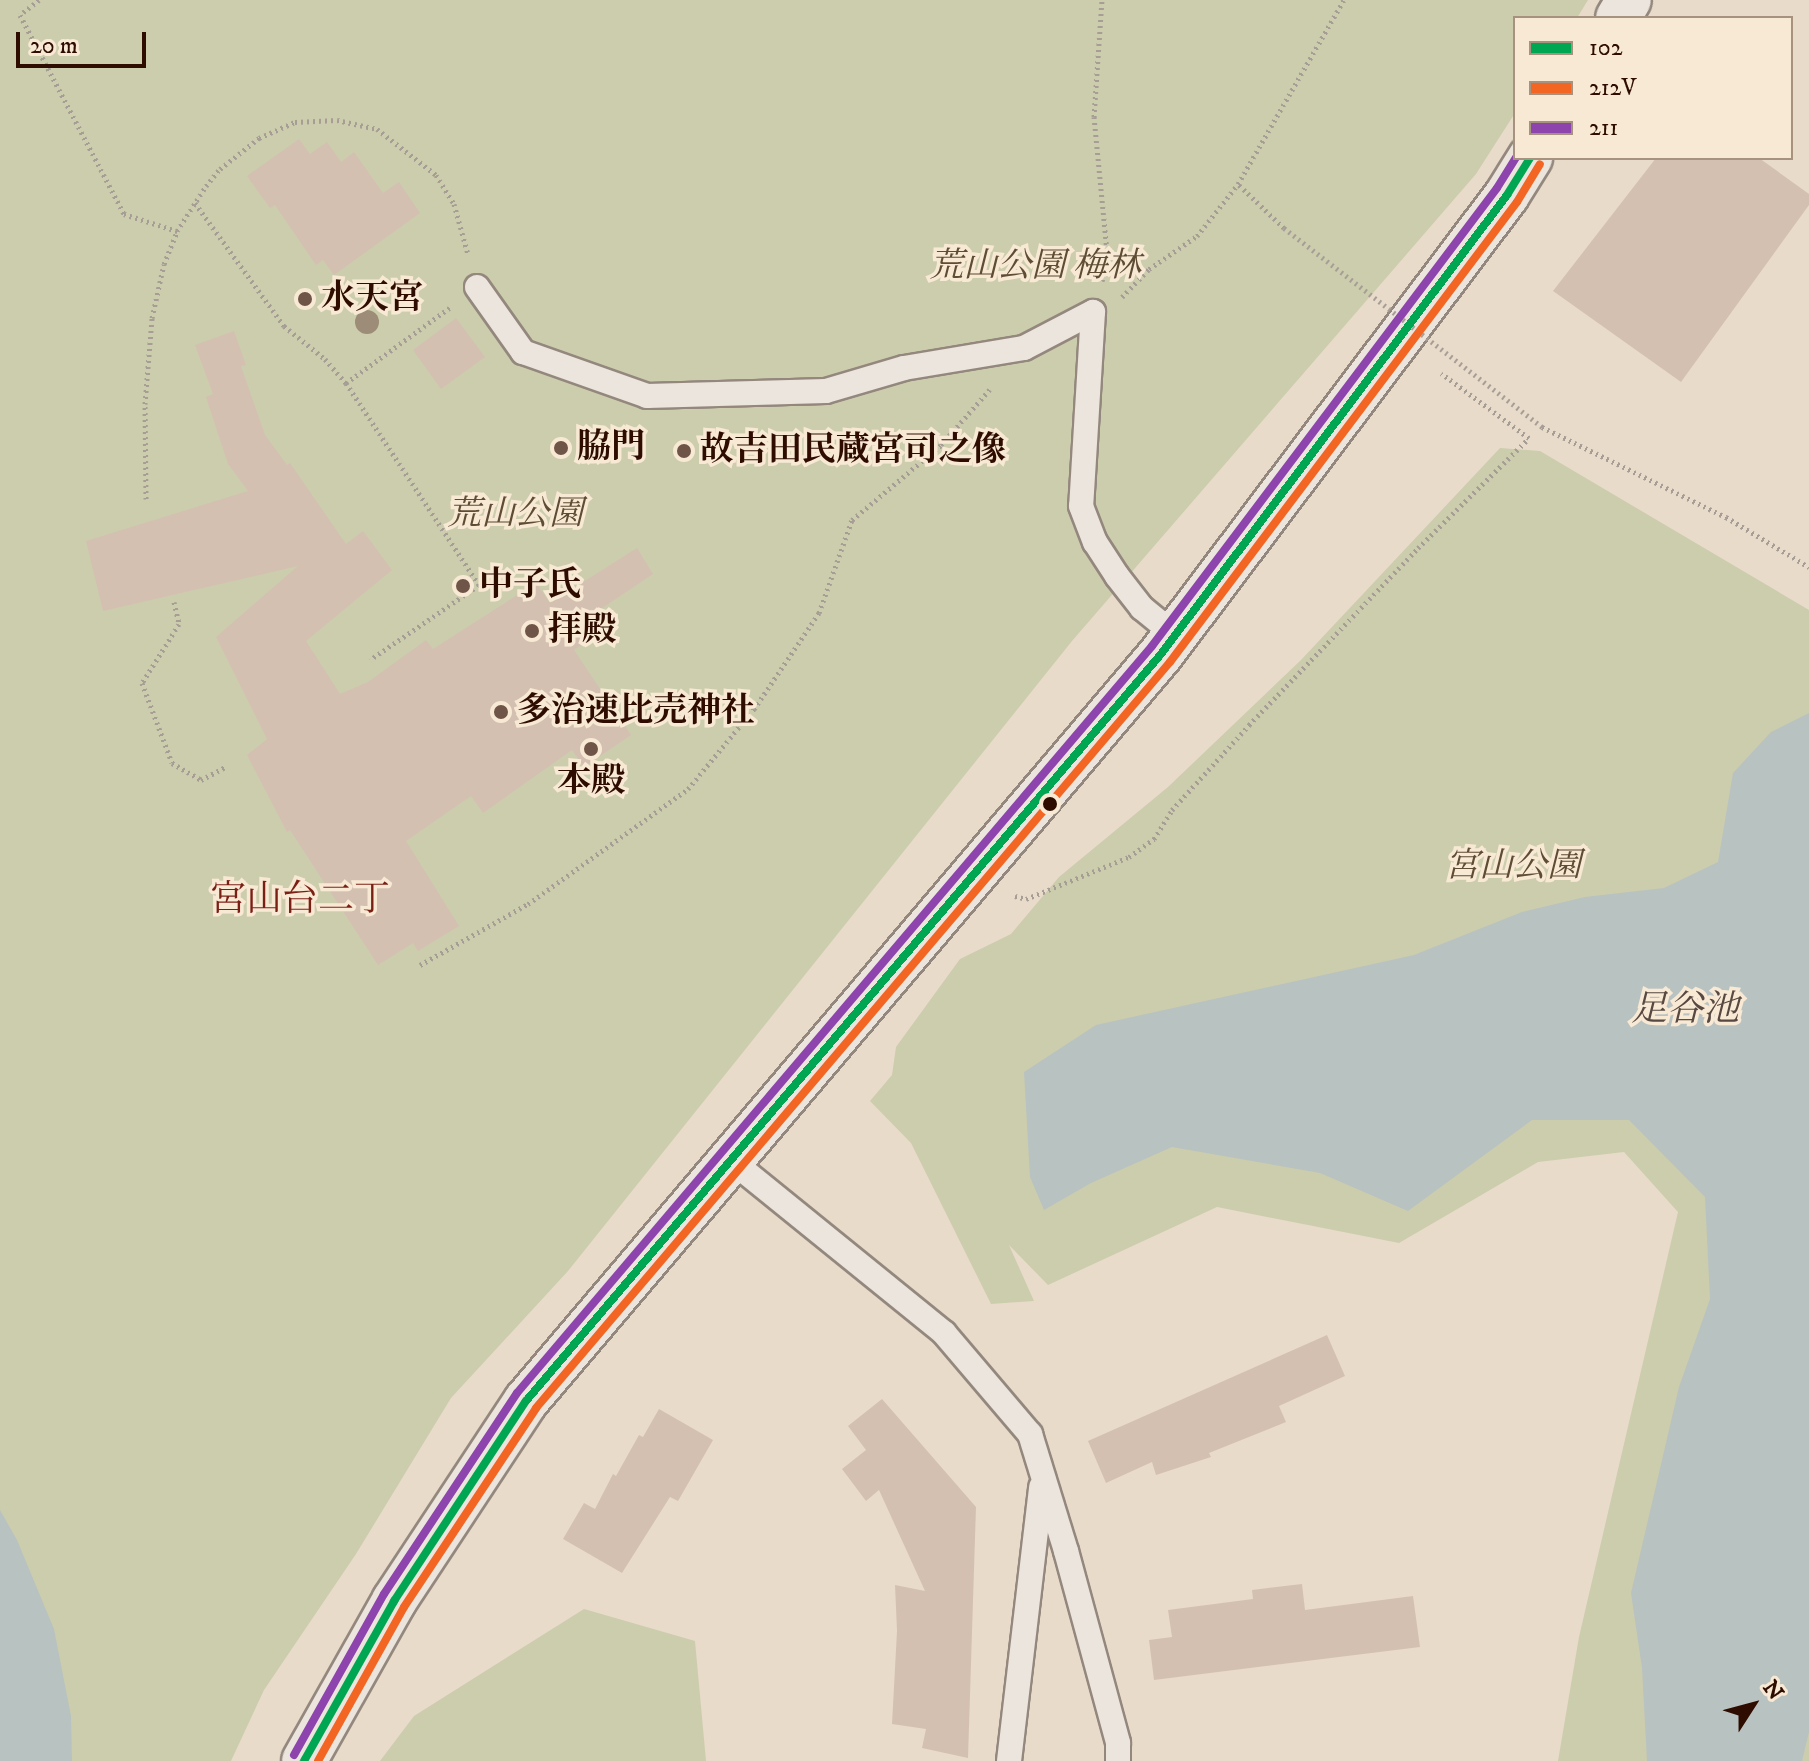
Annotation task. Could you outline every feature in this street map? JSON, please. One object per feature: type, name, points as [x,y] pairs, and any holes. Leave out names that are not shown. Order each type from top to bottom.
[{"type":"street","points":[[304,1761],[394,1601],[526,1401],[733,1162],[1175,635],[1507,195],[1529,160]]},
{"type":"lane","points":[[477,287],[523,352],[647,396],[826,391],[904,368],[1024,348],[1093,312]]},
{"type":"lane","points":[[1093,312],[1081,506],[1095,542],[1117,576],[1142,608],[1175,635]]},
{"type":"lane","points":[[733,1162],[944,1333],[1030,1434],[1118,1743],[1118,1761]]},
{"type":"lane","points":[[1009,1761],[1042,1477]]},
{"type":"path","points":[[39,0],[20,15],[124,214],[177,231]]},
{"type":"path","points":[[1093,312],[1108,262],[1094,117],[1102,0]]},
{"type":"path","points":[[1093,312],[1128,295],[1149,269],[1197,236],[1238,184],[1344,0]]},
{"type":"path","points":[[146,499],[145,404],[152,318],[164,264],[177,231],[220,169],[259,138],[295,122],[337,120],[377,129],[436,175],[454,204],[477,287],[346,383]]},
{"type":"path","points":[[1238,184],[1284,228],[1542,427],[1726,517],[1809,567]]},
{"type":"path","points":[[195,203],[284,326],[325,359],[346,383],[479,585],[370,660]]},
{"type":"path","points":[[420,965],[528,904],[688,789],[754,709],[819,613],[834,563],[852,520],[941,445],[1024,348]]},
{"type":"path","points":[[1013,895],[1026,899],[1129,857],[1154,839],[1172,810],[1249,725],[1418,548],[1529,438],[1441,373]]},
{"type":"path","points":[[174,602],[179,624],[142,683],[172,763],[201,780],[225,767]]},
{"type":"green space","name":"荒山公園","points":[[0,0],[1588,0],[1578,16],[1513,16],[1513,116],[1476,174],[1072,641],[568,1271],[451,1398],[356,1554],[264,1690],[231,1761],[0,1761]]},
{"type":"green space","name":"宮山公園","points":[[1500,448],[1540,451],[1809,610],[1809,1761],[1558,1761],[1579,1637],[1678,1212],[1624,1152],[1538,1162],[1399,1243],[1217,1207],[1048,1285],[1009,1245],[1034,1301],[991,1304],[911,1143],[870,1101],[892,1075],[896,1047],[960,959],[1011,934],[1059,877],[1168,787],[1301,660]]},
{"type":"green space","points":[[584,1609],[695,1641],[706,1761],[380,1761],[414,1716]]},
{"type":"water","name":"足谷池","points":[[1809,713],[1809,1732],[1802,1761],[1647,1761],[1642,1668],[1631,1593],[1679,1387],[1710,1299],[1705,1197],[1629,1120],[1532,1120],[1408,1211],[1320,1173],[1172,1147],[1091,1183],[1044,1210],[1030,1177],[1024,1072],[1096,1025],[1414,955],[1522,912],[1585,897],[1664,888],[1718,862],[1733,773],[1771,732]]},
{"type":"water","points":[[0,1510],[17,1540],[54,1629],[71,1716],[72,1761],[0,1761]]},
{"type":"building","points":[[299,139],[310,154],[327,142],[341,162],[354,152],[383,193],[399,182],[420,213],[334,275],[323,260],[316,265],[275,205],[270,208],[247,176]]},
{"type":"building","points":[[1654,160],[1762,160],[1809,194],[1809,205],[1681,382],[1553,291]]},
{"type":"building","points":[[456,318],[485,357],[441,389],[413,350]]},
{"type":"building","points":[[234,331],[246,365],[241,366],[265,435],[287,465],[290,463],[346,544],[363,531],[392,570],[306,641],[340,694],[368,682],[426,640],[433,649],[536,583],[550,603],[637,548],[653,574],[583,621],[593,637],[574,650],[631,735],[584,767],[572,750],[483,813],[471,796],[406,841],[459,926],[418,951],[413,943],[378,965],[290,830],[287,832],[247,755],[267,739],[216,637],[298,566],[103,611],[86,541],[248,491],[228,464],[206,397],[213,394],[195,345]]},
{"type":"building","points":[[1327,1335],[1345,1376],[1279,1406],[1286,1422],[1209,1453],[1211,1457],[1156,1475],[1152,1462],[1106,1483],[1088,1441]]},
{"type":"building","points":[[882,1399],[976,1507],[968,1758],[922,1748],[926,1729],[892,1724],[897,1631],[895,1585],[925,1591],[879,1490],[866,1501],[842,1469],[866,1450],[848,1426]]},
{"type":"building","points":[[659,1409],[713,1440],[678,1501],[670,1497],[622,1573],[563,1539],[584,1503],[595,1509],[613,1474],[616,1476],[639,1435],[643,1437]]},
{"type":"building","points":[[1302,1584],[1305,1610],[1413,1596],[1420,1647],[1154,1680],[1149,1640],[1172,1637],[1168,1610],[1253,1599],[1252,1590]]},
{"type":"transit line","name":"211","points":[[294,1755],[384,1594],[517,1393],[1152,646],[1497,188],[1515,160]]},
{"type":"transit line","name":"102","points":[[304,1761],[394,1601],[526,1401],[1161,654],[1507,195],[1529,160]]},
{"type":"transit line","name":"212V","points":[[318,1761],[404,1607],[536,1408],[1170,662],[1517,202],[1540,164]]},
{"type":"place","name":"水天宮","points":[[305,299]]},
{"type":"place","name":"脇門","points":[[561,448]]},
{"type":"place","name":"故吉田民蔵宮司之像","points":[[684,451]]},
{"type":"place","name":"中子氏","points":[[463,586]]},
{"type":"place","name":"拝殿","points":[[532,631]]},
{"type":"place","name":"多治速比売神社","points":[[501,712]]},
{"type":"place","name":"本殿","points":[[591,749]]},
{"type":"district","name":"宮山台二丁","points":[[300,900]]},
{"type":"park label","name":"荒山公園 梅林","points":[[1035,267]]}]
